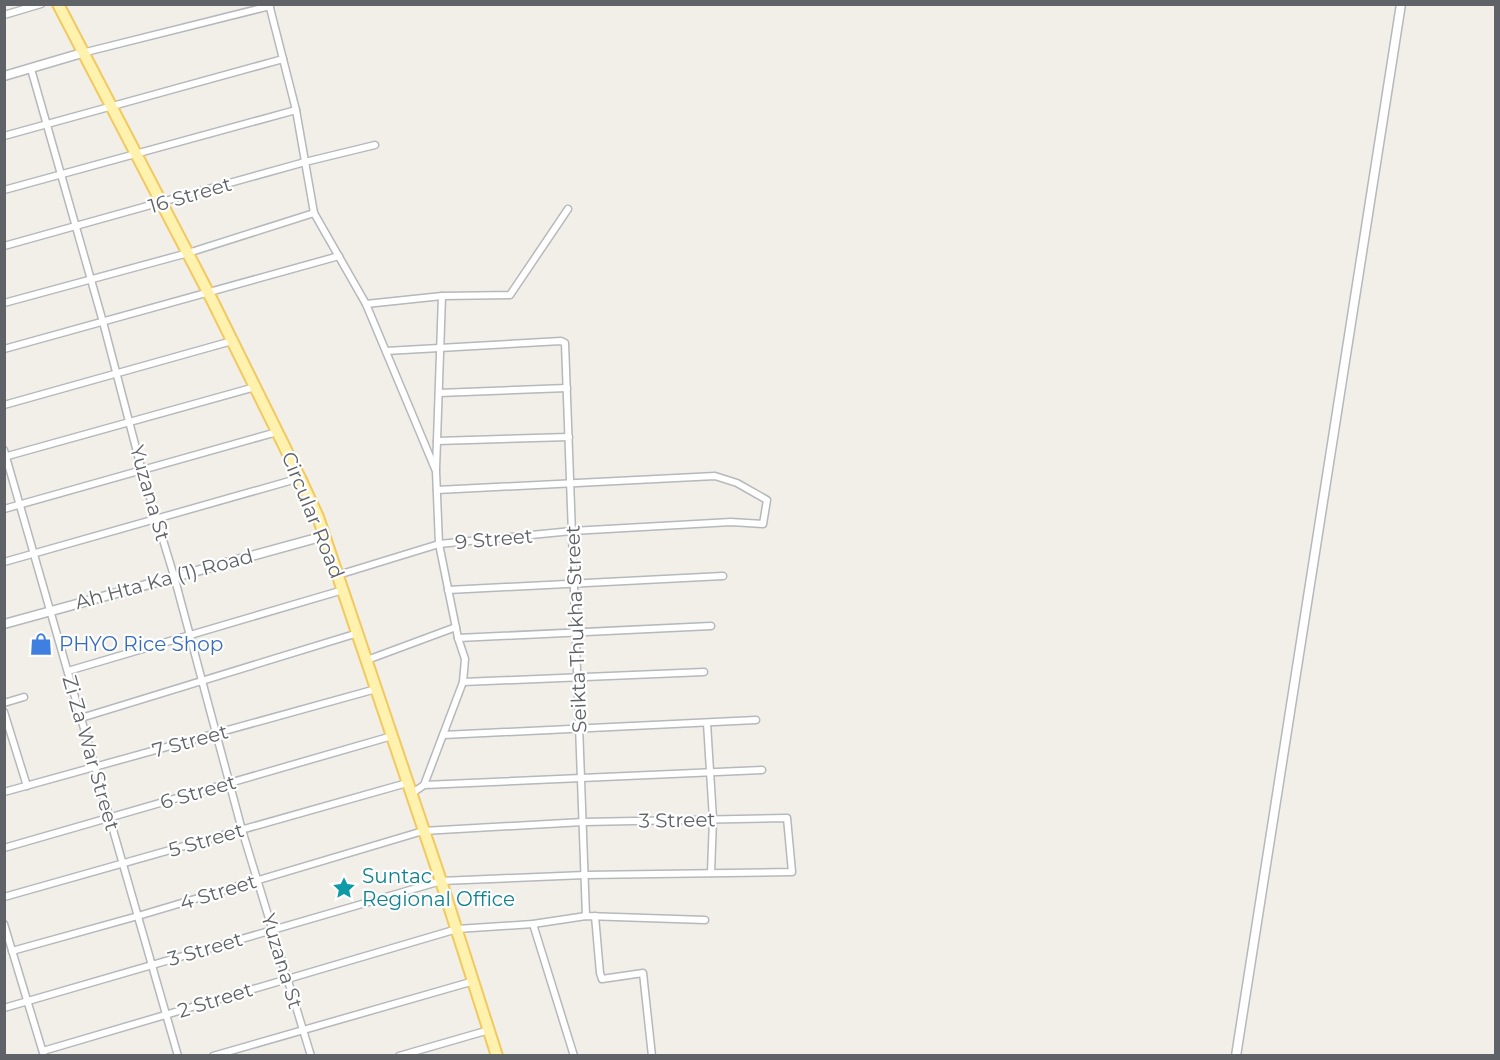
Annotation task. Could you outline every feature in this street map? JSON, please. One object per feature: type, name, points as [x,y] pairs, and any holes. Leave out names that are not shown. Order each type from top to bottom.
[{"type":"main road","name":"Circular Road","points":[[58,4],[209,294],[300,478],[324,536],[358,633],[498,1056]]},
{"type":"street","points":[[4,15],[42,4]]},
{"type":"street","points":[[1236,1056],[1401,4]]},
{"type":"street","points":[[4,76],[82,53],[270,5],[296,110],[314,213],[366,304],[436,471]]},
{"type":"street","points":[[4,136],[283,59]]},
{"type":"street","name":"Yuzana St","points":[[31,69],[103,322],[142,471],[174,576],[242,830],[311,1056]]},
{"type":"street","points":[[4,190],[296,110]]},
{"type":"street","name":"16 Street","points":[[4,246],[162,204],[305,162],[375,145]]},
{"type":"street","points":[[366,304],[442,296],[510,295],[568,210]]},
{"type":"street","points":[[4,303],[188,254],[314,213]]},
{"type":"street","points":[[4,349],[209,294],[339,256]]},
{"type":"street","points":[[424,785],[463,682],[465,659],[458,638],[439,544],[436,471],[442,296]]},
{"type":"street","points":[[4,405],[232,341]]},
{"type":"street","name":"Seikta Thukha Street","points":[[440,346],[561,341],[565,343],[586,916]]},
{"type":"street","points":[[386,351],[440,346]]},
{"type":"street","points":[[5,454],[255,387]]},
{"type":"street","points":[[439,393],[567,388]]},
{"type":"street","points":[[4,508],[277,432]]},
{"type":"street","points":[[437,441],[569,437]]},
{"type":"street","name":"Zi Za War Street","points":[[5,454],[178,1056]]},
{"type":"street","name":"9 Street","points":[[338,575],[439,544],[572,531],[731,522],[763,524],[767,500],[737,483],[715,476],[571,484]]},
{"type":"street","points":[[4,562],[300,478]]},
{"type":"street","points":[[437,490],[571,484]]},
{"type":"street","name":"Ah Hta Ka (1) Road","points":[[4,624],[324,536]]},
{"type":"street","points":[[448,590],[723,576]]},
{"type":"street","points":[[68,671],[343,590]]},
{"type":"street","points":[[458,638],[711,626]]},
{"type":"street","points":[[367,660],[456,627]]},
{"type":"street","points":[[81,718],[358,633]]},
{"type":"street","points":[[463,682],[704,672]]},
{"type":"street","name":"7 Street","points":[[4,792],[376,689]]},
{"type":"street","points":[[4,702],[24,697]]},
{"type":"street","points":[[4,712],[27,786]]},
{"type":"street","points":[[443,735],[756,720]]},
{"type":"street","points":[[441,880],[711,873],[713,819],[707,723]]},
{"type":"street","name":"6 Street","points":[[4,848],[392,736]]},
{"type":"street","points":[[411,794],[424,785],[762,770]]},
{"type":"street","name":"5 Street","points":[[4,897],[407,783]]},
{"type":"street","name":"3 Street","points":[[423,831],[583,822],[787,818],[792,872],[711,873]]},
{"type":"street","name":"4 Street","points":[[12,951],[423,831]]},
{"type":"street","name":"3 Street","points":[[4,1008],[441,880]]},
{"type":"street","name":"2 Street","points":[[44,1053],[166,1014],[457,929],[533,924],[586,916],[705,920]]},
{"type":"street","points":[[595,916],[602,979],[643,973],[652,1056]]},
{"type":"street","points":[[4,924],[44,1053]]},
{"type":"street","points":[[533,924],[574,1056]]},
{"type":"street","points":[[213,1056],[474,981]]},
{"type":"street","points":[[399,1056],[489,1030]]},
{"type":"place","name":"PHYO Rice Shop","points":[[41,644]]},
{"type":"place","name":"Suntac Regional Office","points":[[344,888]]}]
